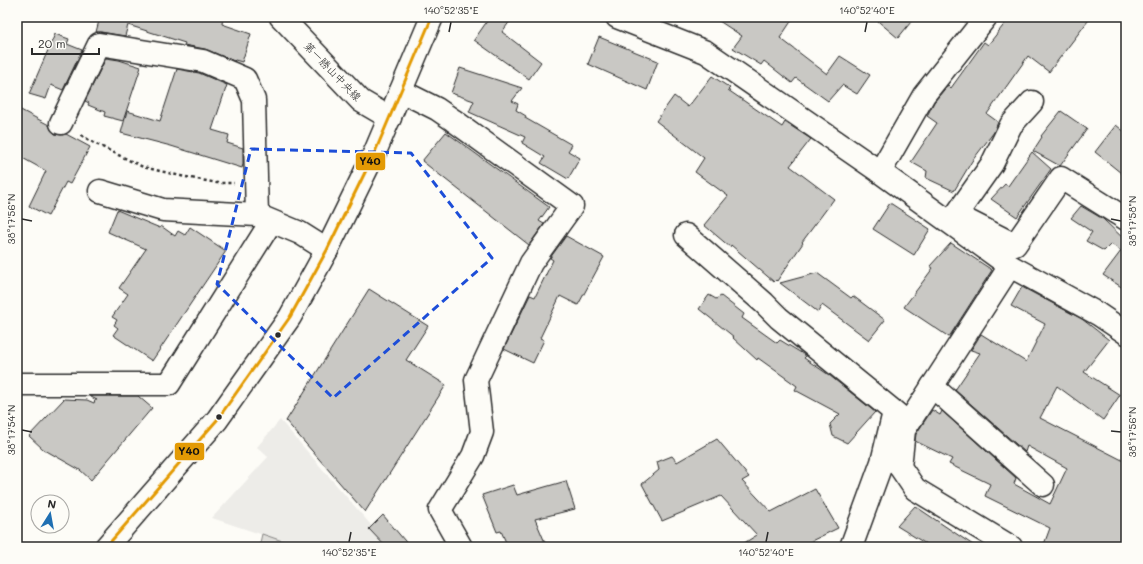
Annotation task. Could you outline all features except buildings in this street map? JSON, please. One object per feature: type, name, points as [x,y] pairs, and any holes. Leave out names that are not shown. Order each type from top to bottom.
[{"type":"main road","name":"第一勝山中央線","points":[[281,17],[361,101],[390,118]]},
{"type":"main road","points":[[106,547],[217,420],[290,317],[327,250],[375,152],[432,17]]},
{"type":"main road","points":[[617,17],[706,52],[900,186],[1010,266],[1098,314],[1126,333]]},
{"type":"main road","points":[[880,172],[924,94],[986,17]]},
{"type":"main road","points":[[17,384],[169,384],[264,218],[256,184],[254,100],[245,78],[203,61],[99,44],[61,123]]},
{"type":"main road","points":[[401,91],[438,109],[572,206],[531,262],[476,380],[482,432],[473,456],[440,510],[461,547]]},
{"type":"main road","points":[[956,215],[992,164],[1011,126],[1032,102]]},
{"type":"main road","points":[[900,186],[1015,245],[1061,178],[1126,219]]},
{"type":"main road","points":[[100,191],[162,210],[264,218],[300,233],[327,250]]},
{"type":"main road","points":[[686,235],[764,303],[779,318],[901,417],[904,430],[900,467],[915,489],[1011,547]]},
{"type":"main road","points":[[851,547],[882,462],[901,417],[932,386],[1010,266]]},
{"type":"main road","points":[[932,386],[1043,485]]},
{"type":"path","points":[[61,123],[94,143],[143,167],[217,183],[256,184]]},
{"type":"highlighted area","points":[[251,149],[411,153],[492,258],[333,398],[217,284]]},
{"type":"shaded area","points":[[280,420],[390,547],[300,547],[212,518],[268,457],[257,447]]},
{"type":"shaded area","points":[[262,534],[300,547],[259,547]]},
{"type":"transit line","name":"Y40","points":[[106,547],[217,420],[290,317],[327,250],[375,152],[432,17]]}]
